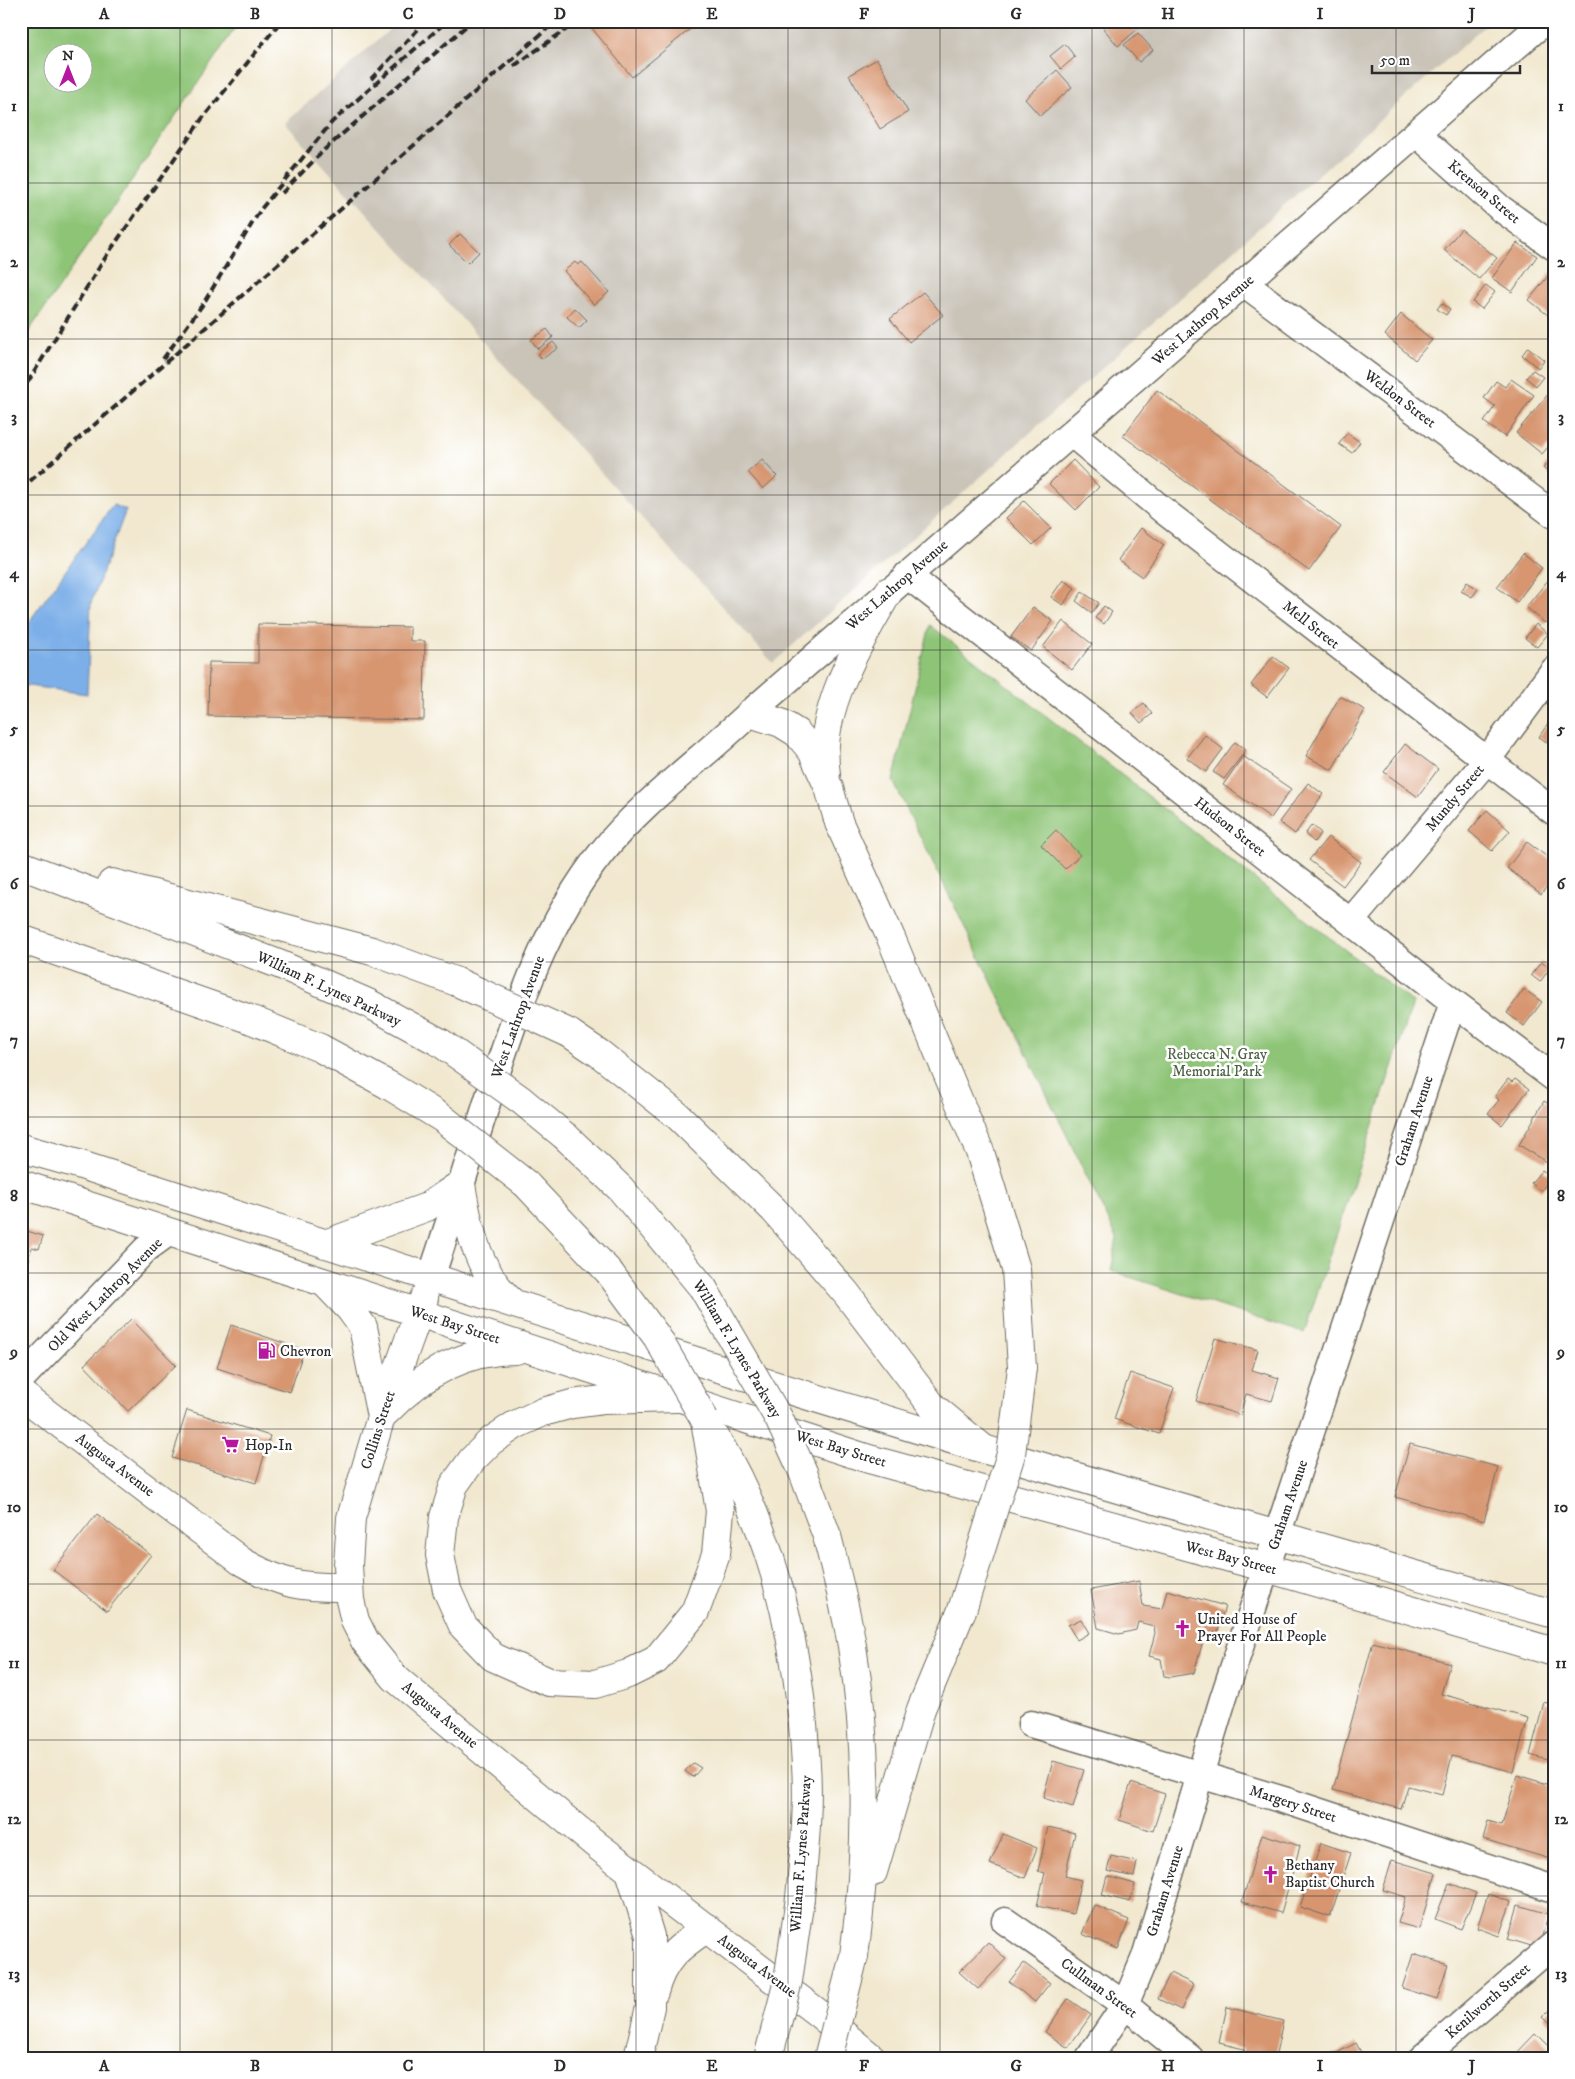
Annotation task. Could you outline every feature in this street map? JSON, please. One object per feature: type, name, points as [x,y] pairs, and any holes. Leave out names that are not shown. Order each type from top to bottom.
[{"type":"main road","points":[[828,788],[824,761],[827,735],[836,697],[866,631],[898,583]]},
{"type":"main road","points":[[750,713],[781,723],[797,733],[812,751],[828,788],[839,823],[890,938],[980,1152],[1016,1269],[1022,1368],[1012,1454],[962,1610],[921,1709],[882,1844],[860,1912]]},
{"type":"main road","points":[[21,855],[142,891],[372,952],[457,982],[569,1034],[600,1054],[678,1116],[774,1210],[846,1293],[933,1407],[985,1450]]},
{"type":"main road","name":"William F. Lynes Parkway","points":[[21,865],[281,964],[368,1003],[441,1043],[521,1100],[566,1137],[621,1189],[704,1288],[779,1419],[803,1472],[827,1536],[852,1646],[861,1716],[866,1802],[860,1912],[854,1956],[828,2058]]},
{"type":"main road","points":[[21,939],[247,1018],[320,1048],[390,1086],[442,1118],[526,1184],[610,1272],[657,1337],[705,1420],[721,1462],[720,1511],[716,1554],[695,1612],[656,1660],[628,1674],[595,1684],[549,1682],[493,1657],[463,1626],[447,1590],[440,1555],[444,1517],[454,1485],[472,1460],[491,1441],[515,1425],[543,1412],[572,1404],[603,1400],[677,1398]]},
{"type":"main road","points":[[21,1148],[431,1277],[517,1306],[985,1450],[1554,1614]]},
{"type":"main road","name":"West Bay Street","points":[[21,1184],[869,1459],[1267,1568],[1554,1652]]},
{"type":"main road","points":[[325,1244],[427,1207],[461,1184],[467,1219],[478,1255],[503,1295],[517,1306]]},
{"type":"main road","name":"Collins Street","points":[[349,1587],[352,1518],[381,1417],[431,1277]]},
{"type":"main road","points":[[325,1283],[350,1309],[363,1327],[381,1417]]},
{"type":"main road","points":[[381,1417],[406,1391],[452,1363],[482,1354],[505,1350],[530,1350]]},
{"type":"main road","name":"Augusta Avenue","points":[[21,1394],[241,1561],[262,1574],[300,1586],[349,1587],[355,1621],[365,1641],[378,1660],[395,1678],[630,1871],[818,2013],[872,2058]]},
{"type":"main road","name":"William F. Lynes Parkway","points":[[721,1462],[755,1520],[776,1579],[802,1702],[806,1803],[800,1898],[788,1982],[768,2058]]},
{"type":"main road","points":[[630,1871],[650,1936],[650,2007]]},
{"type":"main road","points":[[638,2058],[660,1971],[683,1944],[707,1928]]},
{"type":"street","name":"West Lathrop Avenue","points":[[431,1277],[516,1013],[537,959],[567,904],[602,852],[660,792],[1545,21]]},
{"type":"street","name":"Krenson Street","points":[[1417,134],[1500,208],[1554,246]]},
{"type":"street","name":"Weldon Street","points":[[1245,284],[1554,515]]},
{"type":"street","name":"Mell Street","points":[[1072,434],[1164,511],[1554,812]]},
{"type":"street","name":"Hudson Street","points":[[898,583],[1351,921],[1453,1002],[1554,1078]]},
{"type":"street","name":"Mundy Street","points":[[1351,921],[1487,760],[1554,670]]},
{"type":"street","name":"Graham Avenue","points":[[1089,2058],[1125,2005],[1146,1957],[1200,1774],[1453,1002]]},
{"type":"street","name":"Old West Lathrop Avenue","points":[[21,1378],[146,1249],[168,1233]]},
{"type":"street","name":"Margery Street","points":[[1031,1724],[1200,1774],[1554,1889]]},
{"type":"street","name":"Cullman Street","points":[[1005,1921],[1125,2005],[1190,2058]]},
{"type":"street","name":"Kenilworth Street","points":[[1422,2058],[1554,1944]]},
{"type":"shaded area","points":[[399,21],[1490,21],[773,663],[285,123]]},
{"type":"green space","points":[[21,21],[240,21],[21,343]]},
{"type":"green space","name":"Rebecca N. Gray Memorial Park","points":[[930,625],[1413,1003],[1304,1333],[1111,1271],[1117,1238],[893,781]]},
{"type":"water","points":[[113,505],[126,510],[91,603],[87,694],[21,685],[21,637],[33,616]]},
{"type":"building","points":[[586,21],[700,21],[632,77]]},
{"type":"building","points":[[1101,21],[1135,21],[1140,27],[1118,46],[1099,23]]},
{"type":"building","points":[[1138,33],[1153,50],[1139,62],[1124,45]]},
{"type":"building","points":[[1065,44],[1075,57],[1061,69],[1050,56]]},
{"type":"building","points":[[877,59],[908,112],[880,129],[849,75]]},
{"type":"building","points":[[1057,70],[1072,87],[1040,116],[1025,99]]},
{"type":"building","points":[[1461,229],[1497,258],[1479,279],[1444,250]]},
{"type":"building","points":[[460,234],[479,252],[468,263],[449,245]]},
{"type":"building","points":[[1517,243],[1537,256],[1512,292],[1492,278]]},
{"type":"building","points":[[575,262],[578,265],[582,262],[609,292],[594,305],[564,271]]},
{"type":"building","points":[[1552,271],[1554,272],[1554,320],[1529,300]]},
{"type":"building","points":[[1486,285],[1495,292],[1482,309],[1473,302]]},
{"type":"building","points":[[923,292],[943,315],[909,342],[890,319]]},
{"type":"building","points":[[1442,303],[1450,309],[1446,315],[1437,309]]},
{"type":"building","points":[[575,308],[587,320],[579,328],[567,317]]},
{"type":"building","points":[[1401,314],[1432,340],[1415,360],[1385,335]]},
{"type":"building","points":[[547,329],[553,337],[538,349],[531,340]]},
{"type":"building","points":[[553,342],[558,348],[542,359],[538,354]]},
{"type":"building","points":[[1528,347],[1544,360],[1538,368],[1522,355]]},
{"type":"building","points":[[1533,370],[1543,377],[1536,386],[1526,378]]},
{"type":"building","points":[[1511,379],[1534,395],[1505,437],[1484,422],[1495,406],[1484,398],[1496,381],[1505,387]]},
{"type":"building","points":[[1157,390],[1341,527],[1309,571],[1123,436]]},
{"type":"building","points":[[1549,393],[1554,397],[1554,440],[1542,454],[1516,433]]},
{"type":"building","points":[[1347,433],[1360,442],[1352,453],[1339,444]]},
{"type":"building","points":[[1554,457],[1554,479],[1543,468]]},
{"type":"building","points":[[762,460],[777,476],[763,489],[748,472]]},
{"type":"building","points":[[1073,460],[1099,487],[1076,510],[1049,484]]},
{"type":"building","points":[[1024,501],[1051,528],[1033,545],[1006,518]]},
{"type":"building","points":[[1141,528],[1164,545],[1142,577],[1118,560]]},
{"type":"building","points":[[1523,553],[1542,568],[1517,602],[1497,587]]},
{"type":"building","points":[[1554,573],[1554,612],[1545,623],[1526,607]]},
{"type":"building","points":[[1063,580],[1075,588],[1063,605],[1051,597]]},
{"type":"building","points":[[1467,582],[1478,589],[1472,597],[1461,591]]},
{"type":"building","points":[[1082,592],[1099,603],[1092,613],[1076,601]]},
{"type":"building","points":[[1104,606],[1112,612],[1104,624],[1095,618]]},
{"type":"building","points":[[1033,607],[1053,621],[1031,651],[1011,637]]},
{"type":"building","points":[[1063,621],[1092,644],[1072,670],[1043,647]]},
{"type":"building","points":[[258,624],[410,627],[410,641],[425,641],[424,720],[208,716],[209,662],[258,663]]},
{"type":"building","points":[[1536,624],[1548,634],[1537,647],[1525,638]]},
{"type":"building","points":[[1273,656],[1289,668],[1267,697],[1251,685]]},
{"type":"building","points":[[1340,696],[1365,710],[1332,770],[1306,756]]},
{"type":"building","points":[[1144,703],[1152,714],[1141,723],[1132,713]]},
{"type":"building","points":[[1554,714],[1554,747],[1539,737]]},
{"type":"building","points":[[1205,735],[1223,749],[1206,772],[1187,758]]},
{"type":"building","points":[[1235,742],[1246,750],[1224,779],[1213,772]]},
{"type":"building","points":[[1405,744],[1438,769],[1418,797],[1384,772]]},
{"type":"building","points":[[1243,756],[1291,789],[1271,818],[1223,785]]},
{"type":"building","points":[[1308,783],[1323,794],[1295,834],[1279,822]]},
{"type":"building","points":[[1487,810],[1510,831],[1492,851],[1469,831]]},
{"type":"building","points":[[1312,825],[1321,833],[1314,842],[1305,834]]},
{"type":"building","points":[[1056,830],[1080,855],[1065,869],[1041,845]]},
{"type":"building","points":[[1328,837],[1361,862],[1343,886],[1309,860]]},
{"type":"building","points":[[1527,842],[1554,862],[1554,878],[1541,894],[1507,868]]},
{"type":"building","points":[[1541,962],[1550,968],[1540,982],[1531,975]]},
{"type":"building","points":[[1524,989],[1542,1002],[1524,1026],[1507,1013]]},
{"type":"building","points":[[1508,1079],[1512,1082],[1515,1079],[1529,1089],[1502,1125],[1488,1114],[1499,1100],[1495,1096]]},
{"type":"building","points":[[1544,1101],[1554,1107],[1554,1150],[1547,1162],[1519,1145]]},
{"type":"building","points":[[1542,1170],[1552,1177],[1541,1191],[1531,1183]]},
{"type":"building","points":[[21,1229],[43,1236],[39,1249],[32,1247],[25,1270],[21,1269]]},
{"type":"building","points":[[131,1319],[176,1365],[128,1411],[84,1365]]},
{"type":"building","points":[[231,1325],[304,1350],[290,1392],[217,1368]]},
{"type":"building","points":[[1215,1338],[1258,1350],[1252,1370],[1279,1378],[1272,1401],[1246,1394],[1240,1415],[1196,1401]]},
{"type":"building","points":[[1130,1373],[1174,1388],[1159,1434],[1114,1419]]},
{"type":"building","points":[[187,1410],[270,1436],[256,1483],[172,1458]]},
{"type":"building","points":[[1410,1444],[1498,1467],[1484,1521],[1395,1497]]},
{"type":"building","points":[[97,1514],[151,1555],[107,1611],[53,1570]]},
{"type":"building","points":[[1139,1581],[1143,1606],[1162,1609],[1167,1590],[1225,1606],[1218,1631],[1205,1634],[1194,1673],[1170,1677],[1164,1676],[1161,1659],[1149,1656],[1155,1633],[1154,1626],[1138,1622],[1136,1630],[1119,1634],[1098,1628],[1091,1590]]},
{"type":"building","points":[[1081,1619],[1089,1633],[1077,1640],[1068,1625]]},
{"type":"building","points":[[1373,1642],[1450,1663],[1441,1694],[1528,1718],[1513,1772],[1452,1756],[1442,1795],[1408,1786],[1401,1809],[1333,1790]]},
{"type":"building","points":[[1544,1702],[1554,1705],[1554,1762],[1530,1755]]},
{"type":"building","points":[[1053,1761],[1084,1770],[1073,1807],[1043,1798]]},
{"type":"building","points":[[693,1763],[701,1768],[693,1777],[685,1771]]},
{"type":"building","points":[[1517,1775],[1554,1786],[1554,1847],[1550,1859],[1483,1839],[1488,1821],[1502,1825]]},
{"type":"building","points":[[1131,1783],[1165,1794],[1153,1831],[1119,1820]]},
{"type":"building","points":[[1048,1827],[1075,1833],[1065,1876],[1081,1880],[1073,1914],[1037,1906],[1045,1873],[1038,1871]]},
{"type":"building","points":[[1003,1834],[1037,1848],[1025,1878],[990,1864]]},
{"type":"building","name":"Bethany Baptist Church","points":[[1262,1834],[1300,1846],[1281,1913],[1242,1902]]},
{"type":"building","points":[[1321,1843],[1351,1853],[1330,1917],[1300,1907]]},
{"type":"building","points":[[1111,1856],[1137,1862],[1134,1877],[1107,1871]]},
{"type":"building","points":[[1392,1860],[1436,1873],[1419,1929],[1398,1923],[1406,1897],[1383,1890]]},
{"type":"building","points":[[1107,1876],[1135,1884],[1130,1902],[1102,1895]]},
{"type":"building","points":[[1449,1883],[1476,1893],[1461,1929],[1435,1919]]},
{"type":"building","points":[[1488,1894],[1511,1902],[1499,1936],[1477,1928]]},
{"type":"building","points":[[1094,1905],[1129,1920],[1118,1949],[1082,1934]]},
{"type":"building","points":[[1518,1905],[1549,1914],[1538,1948],[1508,1939]]},
{"type":"building","points":[[988,1942],[1006,1959],[978,1989],[959,1972]]},
{"type":"building","points":[[1413,1954],[1448,1965],[1437,1999],[1402,1988]]},
{"type":"building","points":[[1024,1963],[1050,1983],[1035,2002],[1009,1982]]},
{"type":"building","points":[[1170,1973],[1193,1984],[1181,2010],[1158,1999]]},
{"type":"building","points":[[1068,1999],[1091,2015],[1068,2048],[1045,2032]]},
{"type":"building","points":[[1554,2006],[1554,2028],[1543,2017]]},
{"type":"building","points":[[1227,2007],[1283,2021],[1275,2058],[1242,2058],[1244,2049],[1219,2043]]},
{"type":"building","points":[[1535,2034],[1551,2050],[1544,2058],[1512,2058]]},
{"type":"building","points":[[1356,2043],[1364,2058],[1327,2058]]},
{"type":"railway","points":[[21,393],[107,255],[202,119],[281,21]]},
{"type":"railway","points":[[371,79],[426,21]]},
{"type":"railway","points":[[163,359],[203,304],[261,209],[332,122],[447,21]]},
{"type":"railway","points":[[282,193],[324,150],[472,21]]},
{"type":"railway","points":[[21,489],[556,21]]},
{"type":"railway","points":[[514,66],[578,21]]},
{"type":"place","name":"Chevron","points":[[266,1351]]},
{"type":"place","name":"Hop-In","points":[[231,1445]]},
{"type":"place","name":"United House of Prayer For All People","points":[[1183,1628]]},
{"type":"place","name":"Bethany Baptist Church","points":[[1271,1874]]}]
